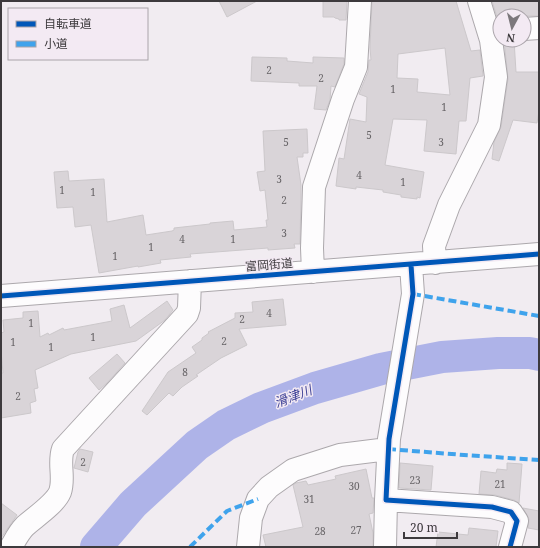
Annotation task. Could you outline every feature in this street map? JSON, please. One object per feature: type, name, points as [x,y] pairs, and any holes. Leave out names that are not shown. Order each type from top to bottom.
[{"type":"street","points":[[313,272],[312,248],[314,187],[343,99],[356,67],[360,1]]},
{"type":"street","points":[[479,1],[492,27]]},
{"type":"street","points":[[492,37],[492,48]]},
{"type":"street","points":[[435,263],[434,246],[449,205],[489,125],[496,78],[492,48]]},
{"type":"street","name":"富岡街道","points":[[1,296],[539,254]]},
{"type":"street","points":[[385,547],[389,444],[413,294],[411,264]]},
{"type":"street","points":[[11,547],[24,527],[57,498],[62,484],[61,456],[63,449],[186,314],[189,308],[190,281]]},
{"type":"street","points":[[248,547],[251,518],[258,500],[269,487],[293,470],[340,455],[389,444]]},
{"type":"street","points":[[386,500],[492,507],[511,512],[516,521],[510,547]]},
{"type":"building","points":[[219,1],[257,1],[227,17]]},
{"type":"building","points":[[323,1],[347,1],[346,20],[339,20],[334,17],[323,17]]},
{"type":"building","points":[[372,1],[456,1],[471,51],[480,50],[483,76],[470,78],[466,121],[459,121],[456,154],[424,151],[427,120],[393,119],[385,165],[424,172],[420,198],[417,197],[417,199],[401,197],[401,195],[383,192],[383,190],[356,187],[356,189],[336,186],[339,158],[344,159],[350,119],[366,122],[367,97],[359,94],[368,72],[369,60],[371,60],[370,48]],"holes":[[[445,48],[450,95],[417,92],[418,79],[397,78],[398,54]]]},
{"type":"building","points":[[492,1],[539,1],[539,16],[532,16],[532,8],[494,8]]},
{"type":"building","points":[[505,48],[514,48],[516,72],[539,72],[539,111],[537,123],[513,120],[499,161],[492,159],[494,142],[501,127],[508,79]]},
{"type":"building","points":[[252,57],[287,58],[287,61],[313,63],[313,57],[344,58],[344,64],[335,87],[331,86],[330,100],[326,110],[314,109],[317,86],[299,86],[299,83],[251,81]]},
{"type":"building","points":[[307,129],[308,153],[303,153],[303,157],[297,157],[301,185],[300,244],[294,244],[295,248],[268,250],[268,248],[190,254],[191,257],[160,260],[161,263],[99,273],[91,225],[75,227],[73,207],[57,208],[54,172],[68,171],[69,181],[104,179],[107,222],[143,215],[146,235],[172,231],[174,228],[233,221],[234,230],[267,227],[266,220],[268,220],[265,190],[260,191],[257,172],[265,171],[263,131]]},
{"type":"building","points":[[283,299],[286,325],[239,329],[247,345],[221,358],[196,375],[198,376],[182,387],[173,396],[169,393],[147,415],[142,411],[168,372],[196,353],[192,347],[202,340],[202,338],[209,333],[208,332],[235,318],[235,313],[253,312],[252,302]]},
{"type":"building","points":[[167,301],[173,310],[165,320],[136,341],[71,354],[35,370],[38,388],[34,389],[36,401],[30,403],[31,413],[1,418],[1,373],[3,373],[1,333],[4,332],[3,320],[23,318],[23,312],[38,311],[40,337],[48,333],[49,335],[63,328],[64,330],[112,321],[110,309],[124,305],[130,328]]},
{"type":"building","points":[[117,354],[125,363],[99,390],[89,378]]},
{"type":"building","points":[[80,449],[93,452],[88,472],[74,468]]},
{"type":"building","points":[[400,463],[433,466],[431,490],[399,488]]},
{"type":"building","points":[[507,463],[522,464],[519,503],[514,500],[495,495],[479,494],[481,471],[496,473],[497,469],[507,470]]},
{"type":"building","points":[[366,469],[372,498],[374,498],[373,513],[369,514],[373,533],[373,547],[266,547],[263,535],[303,527],[293,485],[306,481],[308,485],[336,479],[335,476]]},
{"type":"building","points":[[1,503],[17,515],[1,538]]},
{"type":"building","points":[[523,508],[539,511],[539,530],[528,528],[529,519]]},
{"type":"building","points":[[469,528],[498,531],[496,547],[436,547],[438,532],[468,535]]},
{"type":"waterway","name":"滑津川","points":[[96,547],[133,504],[197,445],[226,425],[261,408],[315,388],[381,369],[442,357],[498,353],[530,353],[539,355]]},
{"type":"marked path","points":[[413,294],[539,316]]},
{"type":"marked path","points":[[388,449],[539,460]]},
{"type":"marked path","points":[[190,547],[227,511],[258,499]]},
{"type":"cycle path","points":[[1,296],[539,254]]},
{"type":"cycle path","points":[[411,265],[413,294],[389,439],[386,500],[492,507],[511,512],[517,521],[510,547]]}]
